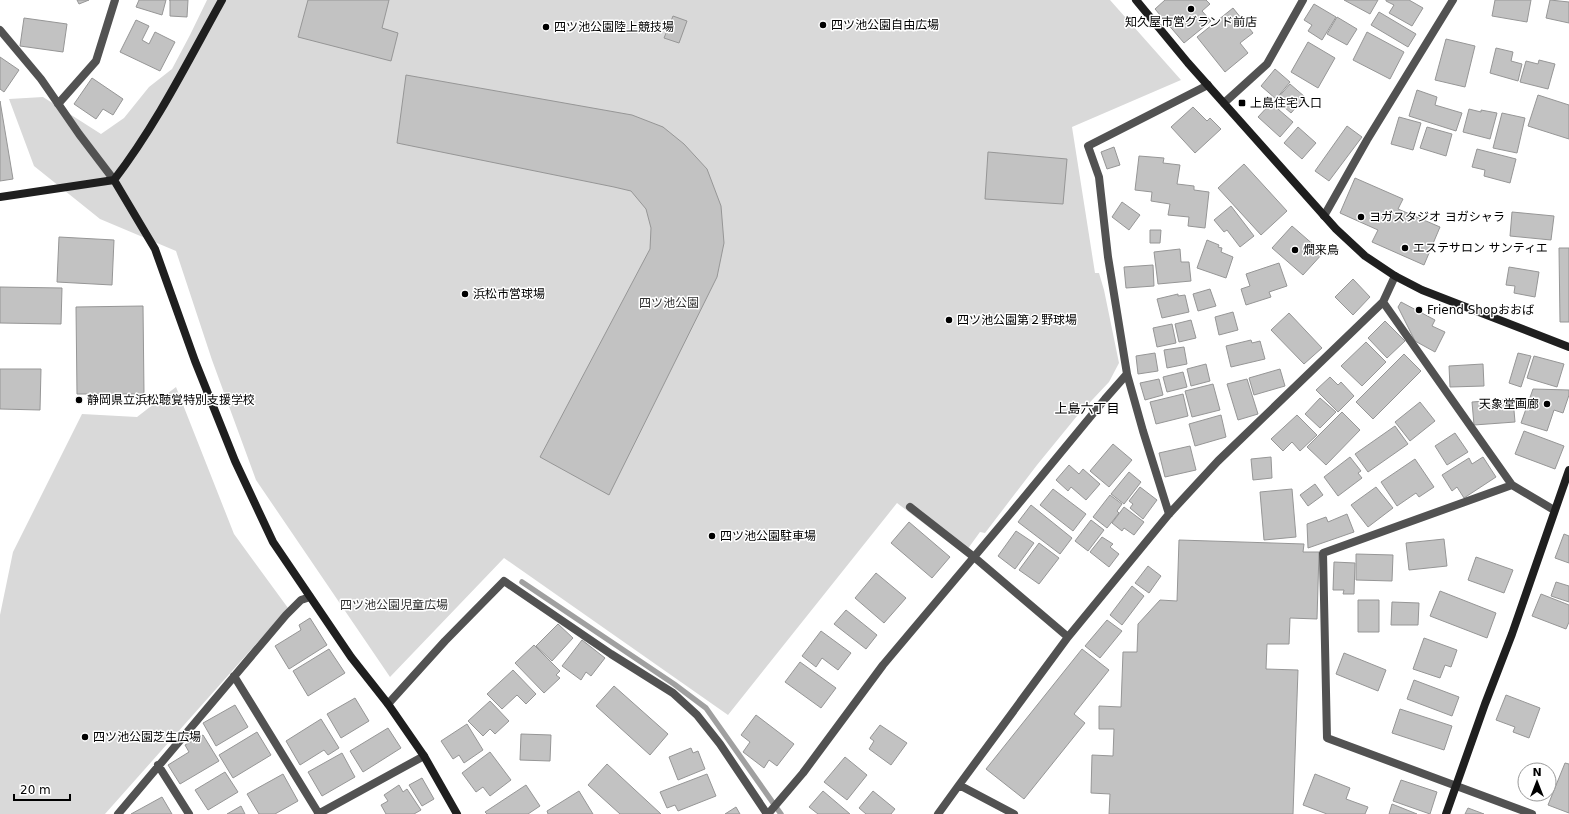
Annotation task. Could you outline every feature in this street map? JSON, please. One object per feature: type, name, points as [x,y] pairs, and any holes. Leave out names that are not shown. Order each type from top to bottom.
[{"type":"street","points":[[58,104],[96,61],[115,0]]},
{"type":"street","points":[[0,197],[114,180],[132,156],[167,100],[222,0]]},
{"type":"street","points":[[1136,0],[1208,85],[1324,216],[1365,256],[1395,276],[1422,290],[1569,347]]},
{"type":"street","points":[[1224,103],[1267,64],[1303,0]]},
{"type":"street","points":[[1324,216],[1367,140],[1452,0]]},
{"type":"street","points":[[0,30],[41,79],[78,134],[114,180],[155,249],[195,361],[235,462],[273,542],[351,657],[388,704],[424,756],[457,814]]},
{"type":"street","points":[[1169,514],[1143,431],[1128,374],[1108,257],[1099,177],[1088,146],[1208,85]]},
{"type":"street","points":[[938,814],[1068,637],[1169,514],[1218,461],[1383,302],[1395,276]]},
{"type":"street","points":[[1383,302],[1512,485],[1554,510]]},
{"type":"street","points":[[388,704],[445,641],[504,581],[678,698],[697,715],[769,812],[803,773],[883,665],[1105,399],[1128,374]]},
{"type":"street","points":[[1446,814],[1457,787],[1485,704],[1512,634],[1569,470]]},
{"type":"street","points":[[1512,485],[1323,554],[1328,738],[1532,814]]},
{"type":"street","points":[[910,506],[974,557],[1068,637]]},
{"type":"street","points":[[118,814],[286,615],[302,600],[310,597]]},
{"type":"street","points":[[234,676],[318,814],[424,756]]},
{"type":"street","points":[[158,765],[189,814]]},
{"type":"street","points":[[959,785],[1014,814]]},
{"type":"green space","name":"四ツ池公園","points":[[207,0],[1110,0],[1181,80],[1072,127],[1095,273],[1099,273],[1104,290],[1119,363],[1109,382],[1077,416],[985,533],[980,532],[964,554],[897,503],[728,715],[504,558],[390,677],[256,480],[212,360],[176,251],[100,219],[34,166],[9,99],[43,97],[101,134],[124,118],[149,87],[172,69]]},
{"type":"green space","points":[[176,387],[234,534],[288,608],[105,814],[0,814],[0,615],[13,552],[82,414],[137,417]]},
{"type":"building","points":[[77,0],[89,0],[79,4]]},
{"type":"building","points":[[139,0],[166,0],[162,15],[136,7]]},
{"type":"building","points":[[170,0],[188,0],[187,17],[170,16]]},
{"type":"building","points":[[308,0],[389,0],[382,28],[398,33],[391,61],[298,37]]},
{"type":"building","points":[[1165,0],[1206,0],[1210,4],[1202,11],[1211,21],[1184,43],[1155,9]]},
{"type":"building","points":[[1344,0],[1378,0],[1370,14]]},
{"type":"building","points":[[1386,0],[1409,0],[1423,8],[1412,26],[1389,13],[1394,5]]},
{"type":"building","points":[[1495,0],[1531,0],[1527,22],[1492,16]]},
{"type":"building","points":[[1550,0],[1569,2],[1569,23],[1546,18]]},
{"type":"building","points":[[1314,4],[1336,17],[1322,40],[1308,31],[1312,25],[1304,20]]},
{"type":"building","points":[[1233,8],[1253,33],[1240,43],[1248,53],[1225,72],[1197,37]]},
{"type":"building","points":[[1379,12],[1416,34],[1408,47],[1371,25]]},
{"type":"building","points":[[673,16],[687,21],[679,43],[664,38]]},
{"type":"building","points":[[1337,17],[1357,29],[1347,45],[1327,34]]},
{"type":"building","points":[[24,18],[67,24],[63,52],[20,46]]},
{"type":"building","points":[[136,20],[149,26],[142,40],[149,44],[155,32],[175,42],[160,71],[120,52]]},
{"type":"building","points":[[1367,32],[1404,52],[1390,79],[1353,60]]},
{"type":"building","points":[[1446,39],[1475,46],[1465,87],[1435,80]]},
{"type":"building","points":[[1308,42],[1335,58],[1318,88],[1291,72]]},
{"type":"building","points":[[1496,48],[1513,52],[1511,61],[1522,64],[1518,81],[1490,73]]},
{"type":"building","points":[[0,57],[19,70],[4,92],[0,89]]},
{"type":"building","points":[[1539,60],[1555,64],[1548,89],[1520,82],[1526,61],[1538,64]]},
{"type":"building","points":[[1275,69],[1290,82],[1276,99],[1261,86]]},
{"type":"building","points":[[406,75],[632,115],[663,127],[684,144],[707,169],[721,206],[724,243],[717,277],[609,495],[540,457],[650,249],[651,228],[646,209],[631,191],[397,143]]},
{"type":"building","points":[[92,78],[123,99],[113,115],[103,109],[96,119],[74,104]]},
{"type":"building","points":[[1290,84],[1305,97],[1291,113],[1276,100]]},
{"type":"building","points":[[1417,90],[1437,97],[1435,105],[1462,113],[1456,131],[1409,116]]},
{"type":"building","points":[[1538,95],[1569,105],[1569,139],[1528,126]]},
{"type":"building","points":[[0,101],[13,179],[0,181]]},
{"type":"building","points":[[1271,103],[1293,122],[1280,137],[1258,117]]},
{"type":"building","points":[[1193,107],[1207,121],[1210,118],[1221,129],[1195,153],[1171,127]]},
{"type":"building","points":[[1469,109],[1481,112],[1481,110],[1497,113],[1490,139],[1463,132]]},
{"type":"building","points":[[1502,113],[1525,118],[1517,153],[1493,148]]},
{"type":"building","points":[[1399,117],[1421,123],[1413,150],[1391,144]]},
{"type":"building","points":[[1347,126],[1362,137],[1329,181],[1315,171]]},
{"type":"building","points":[[1298,127],[1316,143],[1302,159],[1284,143]]},
{"type":"building","points":[[1427,127],[1452,134],[1446,156],[1420,148]]},
{"type":"building","points":[[1114,147],[1120,165],[1107,169],[1101,152]]},
{"type":"building","points":[[1477,149],[1516,159],[1510,183],[1484,176],[1485,170],[1472,167]]},
{"type":"building","points":[[988,152],[1067,159],[1063,204],[985,199]]},
{"type":"building","points":[[1139,156],[1164,158],[1163,163],[1180,165],[1177,184],[1194,186],[1194,190],[1209,192],[1205,228],[1188,226],[1189,217],[1168,215],[1170,204],[1151,201],[1152,192],[1135,190]]},
{"type":"building","points":[[1244,164],[1287,211],[1261,235],[1218,188]]},
{"type":"building","points":[[1355,178],[1403,199],[1398,209],[1440,227],[1424,265],[1372,242],[1378,230],[1340,213]]},
{"type":"building","points":[[1122,202],[1140,215],[1129,230],[1112,217]]},
{"type":"building","points":[[1231,206],[1254,236],[1240,247],[1227,230],[1224,232],[1214,220]]},
{"type":"building","points":[[1512,212],[1554,216],[1551,240],[1510,236]]},
{"type":"building","points":[[1292,226],[1323,253],[1303,275],[1272,248]]},
{"type":"building","points":[[1150,230],[1161,230],[1160,243],[1150,243]]},
{"type":"building","points":[[59,237],[114,240],[112,285],[57,282]]},
{"type":"building","points":[[1207,240],[1219,245],[1218,247],[1222,248],[1221,252],[1233,257],[1226,278],[1197,268]]},
{"type":"building","points":[[1559,248],[1569,248],[1569,322],[1560,322]]},
{"type":"building","points":[[1180,249],[1181,262],[1189,262],[1191,281],[1158,284],[1154,252]]},
{"type":"building","points":[[1279,263],[1287,286],[1269,292],[1271,297],[1246,305],[1241,289],[1250,286],[1246,274]]},
{"type":"building","points":[[1153,265],[1154,286],[1126,288],[1124,267]]},
{"type":"building","points":[[1509,267],[1539,272],[1535,297],[1514,293],[1515,286],[1506,285]]},
{"type":"building","points":[[1353,279],[1370,297],[1353,315],[1335,297]]},
{"type":"building","points":[[0,287],[62,288],[61,324],[0,323]]},
{"type":"building","points":[[1210,289],[1216,306],[1198,311],[1193,294]]},
{"type":"building","points":[[1178,294],[1178,296],[1185,295],[1189,312],[1162,318],[1157,299]]},
{"type":"building","points":[[1401,302],[1435,320],[1432,326],[1445,332],[1435,352],[1415,341],[1398,307]]},
{"type":"building","points":[[143,306],[144,394],[77,394],[76,307]]},
{"type":"building","points":[[1233,312],[1238,330],[1219,335],[1215,317]]},
{"type":"building","points":[[1289,313],[1322,348],[1304,364],[1271,330]]},
{"type":"building","points":[[1191,320],[1196,338],[1179,342],[1175,324]]},
{"type":"building","points":[[1385,321],[1405,341],[1387,358],[1368,338]]},
{"type":"building","points":[[1172,324],[1176,343],[1157,347],[1153,328]]},
{"type":"building","points":[[1251,340],[1252,343],[1260,341],[1265,359],[1231,367],[1226,346]]},
{"type":"building","points":[[1366,342],[1386,362],[1362,386],[1341,366]]},
{"type":"building","points":[[1184,347],[1187,364],[1167,368],[1164,350]]},
{"type":"building","points":[[1155,353],[1158,371],[1138,374],[1136,356]]},
{"type":"building","points":[[1518,353],[1531,356],[1521,387],[1509,383]]},
{"type":"building","points":[[1404,354],[1421,371],[1373,419],[1356,402]]},
{"type":"building","points":[[1534,356],[1564,364],[1557,387],[1527,378]]},
{"type":"building","points":[[1206,364],[1210,381],[1191,386],[1187,369]]},
{"type":"building","points":[[1483,364],[1484,386],[1450,387],[1449,366]]},
{"type":"building","points":[[0,369],[41,369],[40,410],[0,409]]},
{"type":"building","points":[[1280,369],[1285,386],[1254,395],[1249,378]]},
{"type":"building","points":[[1183,372],[1187,387],[1167,392],[1163,377]]},
{"type":"building","points":[[1330,377],[1338,385],[1341,382],[1354,396],[1338,412],[1316,390]]},
{"type":"building","points":[[1159,379],[1163,395],[1145,400],[1140,383]]},
{"type":"building","points":[[1247,379],[1258,414],[1238,420],[1227,384]]},
{"type":"building","points":[[1213,384],[1220,410],[1192,417],[1185,391]]},
{"type":"building","points":[[1533,389],[1569,390],[1569,395],[1563,413],[1554,410],[1547,431],[1521,423]]},
{"type":"building","points":[[1183,394],[1188,416],[1156,424],[1150,402]]},
{"type":"building","points":[[1320,398],[1336,412],[1320,428],[1305,414]]},
{"type":"building","points":[[1513,399],[1515,422],[1474,425],[1472,402]]},
{"type":"building","points":[[1420,402],[1435,421],[1410,441],[1395,422]]},
{"type":"building","points":[[1342,412],[1360,430],[1326,465],[1307,447]]},
{"type":"building","points":[[1221,415],[1226,437],[1195,446],[1189,424]]},
{"type":"building","points":[[1297,415],[1317,435],[1300,451],[1292,442],[1283,451],[1271,439]]},
{"type":"building","points":[[1395,426],[1408,444],[1368,472],[1355,454]]},
{"type":"building","points":[[1524,431],[1564,446],[1555,469],[1515,454]]},
{"type":"building","points":[[1455,433],[1468,452],[1447,465],[1435,446]]},
{"type":"building","points":[[1113,444],[1132,460],[1109,487],[1090,471]]},
{"type":"building","points":[[1190,446],[1196,470],[1165,477],[1159,453]]},
{"type":"building","points":[[1271,457],[1272,478],[1253,480],[1251,459]]},
{"type":"building","points":[[1350,457],[1361,471],[1358,473],[1362,478],[1338,496],[1324,477]]},
{"type":"building","points":[[1483,457],[1496,477],[1464,498],[1457,487],[1452,491],[1442,475],[1469,458],[1472,464]]},
{"type":"building","points":[[1415,459],[1434,487],[1419,497],[1416,493],[1397,506],[1381,482]]},
{"type":"building","points":[[1069,465],[1079,474],[1083,469],[1100,484],[1086,500],[1071,487],[1068,491],[1056,480]]},
{"type":"building","points":[[1129,472],[1141,482],[1124,504],[1111,494]]},
{"type":"building","points":[[1315,484],[1323,495],[1308,506],[1300,495]]},
{"type":"building","points":[[1140,487],[1157,500],[1143,519],[1130,508],[1133,504],[1129,501]]},
{"type":"building","points":[[1376,487],[1393,508],[1368,527],[1351,505]]},
{"type":"building","points":[[1053,489],[1086,514],[1073,531],[1040,505]]},
{"type":"building","points":[[1292,489],[1296,537],[1264,540],[1260,492]]},
{"type":"building","points":[[1110,495],[1122,504],[1117,511],[1119,513],[1107,528],[1093,517]]},
{"type":"building","points":[[1031,505],[1072,538],[1060,554],[1018,522]]},
{"type":"building","points":[[1124,507],[1144,522],[1134,535],[1124,528],[1122,531],[1112,523]]},
{"type":"building","points":[[1347,514],[1354,532],[1308,548],[1307,524],[1326,517],[1328,522]]},
{"type":"building","points":[[1091,520],[1104,530],[1088,551],[1075,541]]},
{"type":"building","points":[[909,522],[950,557],[932,578],[891,543]]},
{"type":"building","points":[[1016,531],[1034,543],[1015,569],[998,556]]},
{"type":"building","points":[[1564,534],[1569,536],[1569,563],[1555,558]]},
{"type":"building","points":[[1102,537],[1113,544],[1110,547],[1119,554],[1109,567],[1090,552]]},
{"type":"building","points":[[1444,539],[1447,566],[1409,570],[1406,543]]},
{"type":"building","points":[[1179,540],[1304,544],[1303,552],[1319,552],[1317,619],[1290,618],[1289,644],[1267,644],[1266,669],[1298,670],[1293,814],[1109,814],[1110,794],[1091,793],[1092,755],[1113,756],[1114,729],[1099,729],[1099,706],[1121,707],[1123,652],[1137,652],[1138,624],[1160,600],[1177,601]]},
{"type":"building","points":[[1039,543],[1059,558],[1039,584],[1019,570]]},
{"type":"building","points":[[1356,554],[1393,555],[1392,581],[1356,580]]},
{"type":"building","points":[[1476,557],[1513,570],[1504,593],[1468,580]]},
{"type":"building","points":[[1334,562],[1355,563],[1354,594],[1343,594],[1344,590],[1333,590]]},
{"type":"building","points":[[1148,566],[1161,576],[1149,593],[1135,583]]},
{"type":"building","points":[[876,573],[906,598],[884,623],[855,598]]},
{"type":"building","points":[[1556,582],[1569,586],[1569,602],[1551,596]]},
{"type":"building","points":[[1132,586],[1144,596],[1122,625],[1110,615]]},
{"type":"building","points":[[1440,591],[1496,613],[1487,638],[1430,616]]},
{"type":"building","points":[[1541,594],[1569,605],[1569,622],[1566,629],[1532,616]]},
{"type":"building","points":[[1358,600],[1379,600],[1379,632],[1358,632]]},
{"type":"building","points":[[1392,602],[1419,603],[1418,625],[1391,625]]},
{"type":"building","points":[[846,610],[877,635],[866,649],[834,624]]},
{"type":"building","points":[[310,618],[327,645],[289,669],[275,646],[301,630],[299,625]]},
{"type":"building","points":[[1107,620],[1122,631],[1100,658],[1085,646]]},
{"type":"building","points":[[558,624],[573,638],[552,661],[536,646]]},
{"type":"building","points":[[821,631],[851,653],[838,670],[822,658],[816,667],[802,656]]},
{"type":"building","points":[[1424,638],[1457,650],[1451,667],[1445,665],[1440,678],[1413,669]]},
{"type":"building","points":[[582,640],[605,658],[591,676],[586,672],[581,680],[562,666]]},
{"type":"building","points":[[534,645],[560,671],[556,675],[560,678],[544,693],[515,663]]},
{"type":"building","points":[[329,649],[345,673],[308,696],[293,671]]},
{"type":"building","points":[[1082,649],[1109,670],[1074,714],[1085,723],[1024,799],[986,769]]},
{"type":"building","points":[[1344,653],[1386,670],[1378,691],[1336,674]]},
{"type":"building","points":[[800,662],[836,688],[821,708],[785,682]]},
{"type":"building","points":[[513,670],[536,694],[526,704],[517,695],[502,709],[487,694]]},
{"type":"building","points":[[1414,680],[1459,697],[1452,716],[1407,699]]},
{"type":"building","points":[[614,686],[668,734],[650,755],[596,706]]},
{"type":"building","points":[[1506,695],[1540,708],[1529,738],[1513,732],[1515,727],[1496,720]]},
{"type":"building","points":[[355,698],[369,721],[341,738],[327,714]]},
{"type":"building","points":[[490,701],[509,721],[495,734],[490,729],[483,736],[468,721]]},
{"type":"building","points":[[235,705],[248,727],[216,746],[203,723]]},
{"type":"building","points":[[1400,709],[1452,726],[1444,750],[1392,733]]},
{"type":"building","points":[[756,715],[794,744],[777,766],[769,760],[764,768],[743,752],[750,742],[741,735]]},
{"type":"building","points":[[321,719],[339,748],[328,755],[324,750],[300,765],[286,741]]},
{"type":"building","points":[[467,724],[483,750],[464,763],[459,755],[453,759],[441,741]]},
{"type":"building","points":[[880,725],[907,743],[891,765],[869,749],[874,741],[870,738]]},
{"type":"building","points":[[388,728],[401,748],[363,772],[350,751]]},
{"type":"building","points":[[257,732],[271,755],[233,778],[219,755]]},
{"type":"building","points":[[521,734],[551,735],[550,761],[520,760]]},
{"type":"building","points":[[203,735],[219,761],[180,784],[168,765],[189,752],[185,745]]},
{"type":"building","points":[[691,748],[693,753],[698,751],[705,769],[678,780],[669,757]]},
{"type":"building","points":[[490,752],[511,780],[490,796],[483,787],[476,792],[462,773]]},
{"type":"building","points":[[342,753],[355,777],[322,796],[308,772]]},
{"type":"building","points":[[845,757],[867,775],[847,800],[824,782]]},
{"type":"building","points":[[1565,763],[1569,764],[1569,813],[1548,805],[1549,802],[1557,802],[1557,783]]},
{"type":"building","points":[[607,764],[661,814],[620,814],[588,785]]},
{"type":"building","points":[[225,772],[238,792],[208,810],[195,790]]},
{"type":"building","points":[[283,774],[298,801],[275,814],[259,814],[247,794]]},
{"type":"building","points":[[707,774],[716,796],[678,811],[675,805],[667,808],[660,792]]},
{"type":"building","points":[[1315,774],[1350,788],[1346,799],[1368,807],[1365,814],[1327,814],[1303,805]]},
{"type":"building","points":[[422,778],[434,799],[422,806],[409,785]]},
{"type":"building","points":[[1401,780],[1437,792],[1430,814],[1393,801]]},
{"type":"building","points":[[399,785],[403,792],[407,789],[421,810],[414,814],[386,814],[381,805],[388,801],[384,795]]},
{"type":"building","points":[[526,785],[540,806],[528,814],[487,814],[485,812]]},
{"type":"building","points":[[579,791],[593,814],[548,814],[547,811]]},
{"type":"building","points":[[823,791],[850,814],[818,814],[809,807]]},
{"type":"building","points":[[873,791],[895,809],[891,814],[866,814],[859,808]]},
{"type":"building","points":[[162,797],[172,814],[131,814]]},
{"type":"building","points":[[1392,804],[1417,814],[1389,814]]},
{"type":"building","points":[[241,806],[245,814],[227,814]]},
{"type":"building","points":[[736,807],[740,814],[725,814]]},
{"type":"building","points":[[1468,808],[1484,814],[1465,814]]},
{"type":"waterway","points":[[522,582],[674,684],[706,708],[781,814]]},
{"type":"place","name":"知久屋市営グランド前店","points":[[1191,9]]},
{"type":"place","name":"四ツ池公園自由広場","points":[[823,25]]},
{"type":"place","name":"四ツ池公園陸上競技場","points":[[546,27]]},
{"type":"place","name":"上島住宅入口","points":[[1242,103]]},
{"type":"place","name":"ヨガスタジオ ヨガシャラ","points":[[1361,217]]},
{"type":"place","name":"エステサロン サンティエ","points":[[1405,248]]},
{"type":"place","name":"燗来鳥","points":[[1295,250]]},
{"type":"place","name":"浜松市営球場","points":[[465,294]]},
{"type":"place","name":"Friend Shopおおば","points":[[1419,310]]},
{"type":"place","name":"四ツ池公園第２野球場","points":[[949,320]]},
{"type":"place","name":"静岡県立浜松聴覚特別支援学校","points":[[79,400]]},
{"type":"place","name":"天象堂画廊","points":[[1547,404]]},
{"type":"place","name":"四ツ池公園駐車場","points":[[712,536]]},
{"type":"place","name":"四ツ池公園芝生広場","points":[[85,737]]},
{"type":"district","name":"上島六丁目","points":[[1087,408]]},
{"type":"park label","name":"四ツ池公園児童広場","points":[[394,605]]}]
